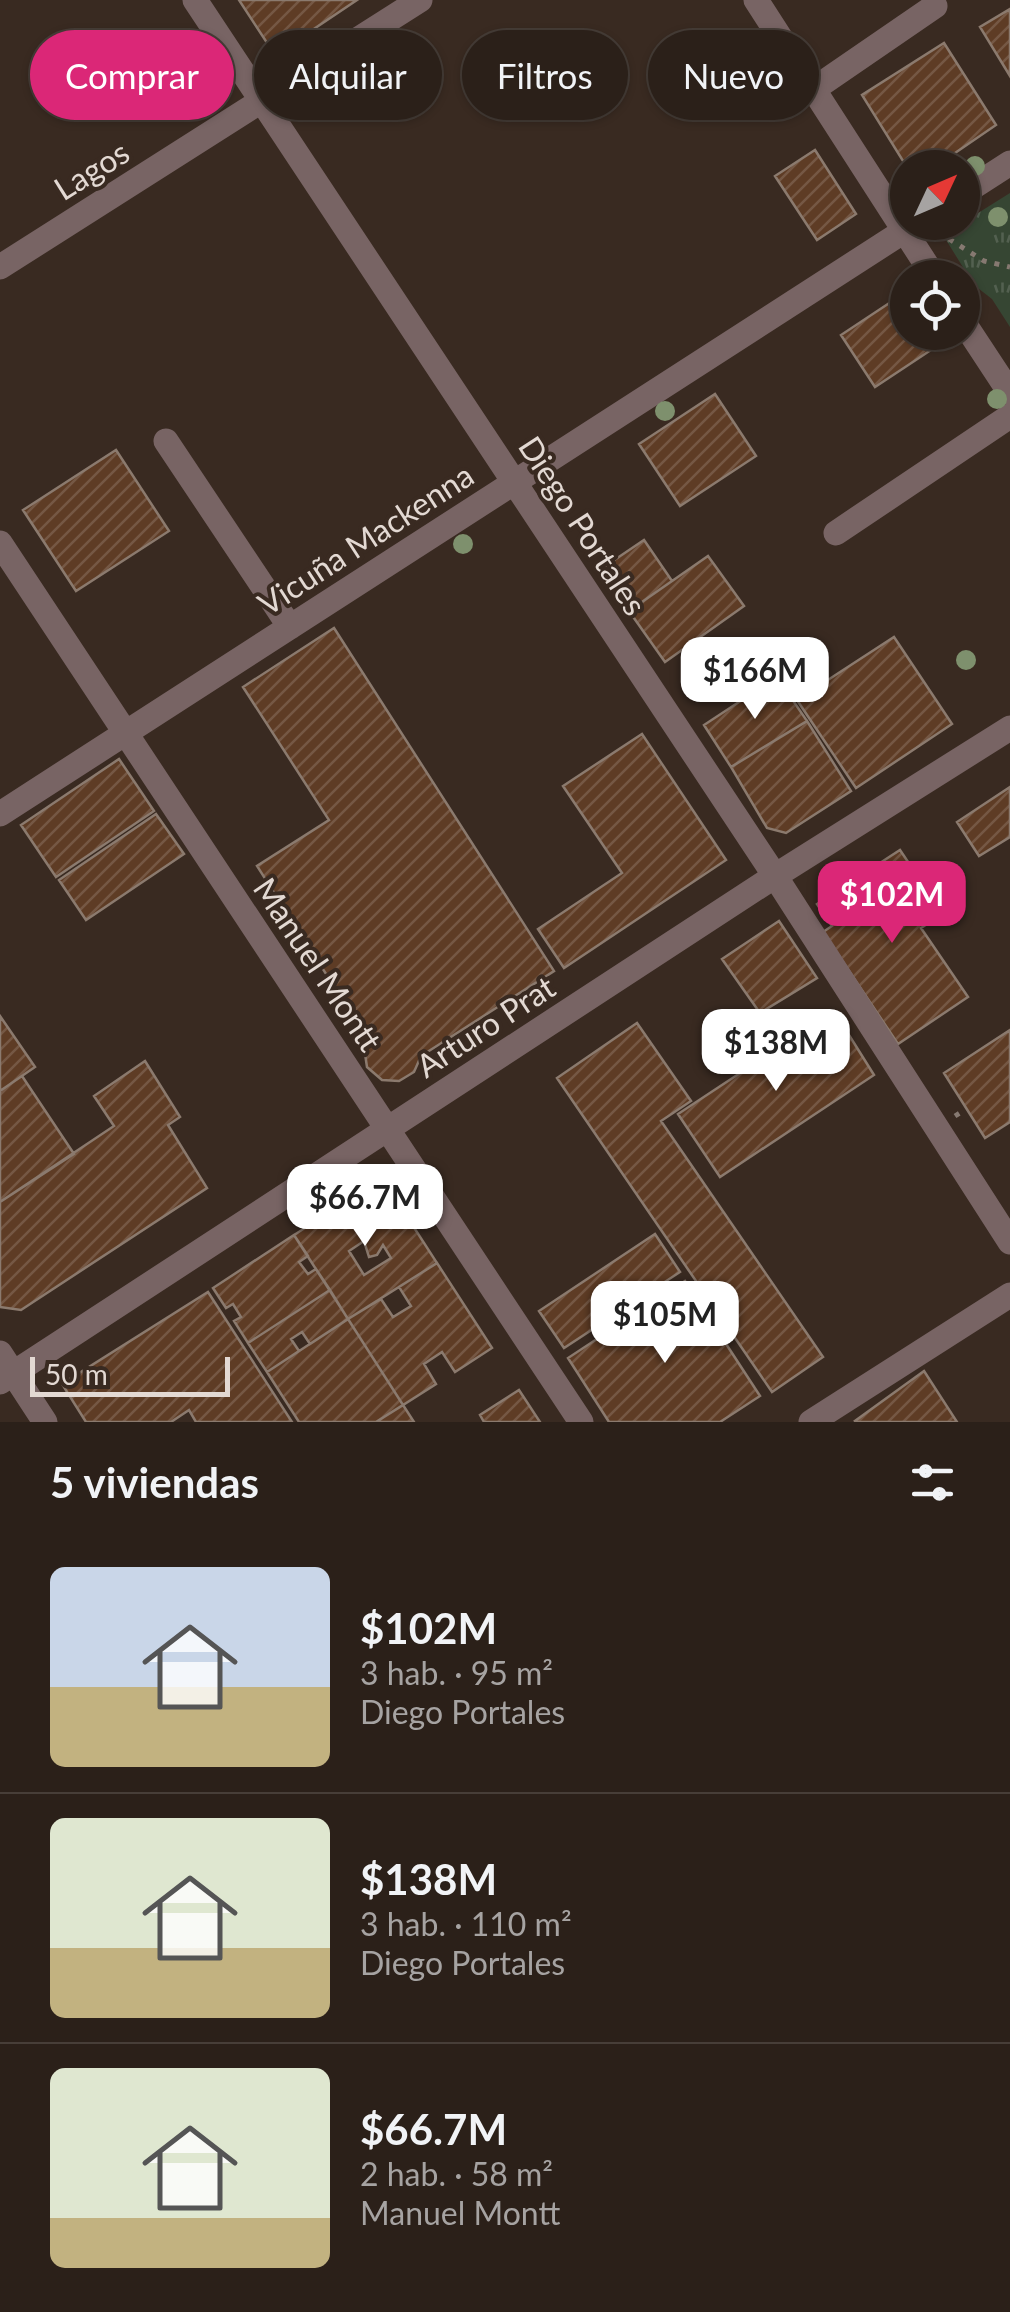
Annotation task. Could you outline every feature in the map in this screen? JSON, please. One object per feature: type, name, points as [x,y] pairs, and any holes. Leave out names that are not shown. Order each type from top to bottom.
[{"type":"street","name":"Diego Portales","points":[[195,0],[254,91]]},
{"type":"street","name":"Lagos","points":[[374,30],[420,0]]},
{"type":"street","points":[[756,0],[776,30]]},
{"type":"street","points":[[819,86],[935,6]]},
{"type":"street","points":[[819,96],[890,196]]},
{"type":"street","name":"Lagos","points":[[0,268],[254,108]]},
{"type":"street","name":"Diego Portales","points":[[273,120],[774,876],[1010,1242]]},
{"type":"street","points":[[980,182],[1010,163]]},
{"type":"street","name":"Vicuña Mackenna","points":[[0,814],[892,240]]},
{"type":"street","points":[[980,348],[1010,394]]},
{"type":"street","points":[[836,533],[1010,416]]},
{"type":"street","points":[[166,441],[290,627]]},
{"type":"street","name":"Manuel Montt","points":[[0,543],[581,1422]]},
{"type":"street","name":"Arturo Prat","points":[[4,1370],[388,1131],[774,876],[1010,728]]},
{"type":"street","points":[[811,1422],[1010,1295]]},
{"type":"street","points":[[4,1370],[45,1422]]},
{"type":"path","points":[[951,240],[984,261],[1010,267]]},
{"type":"green space","points":[[1010,193],[1010,327],[992,299],[980,290],[980,260],[958,260],[946,240],[980,240],[980,212]]},
{"type":"building","points":[[239,0],[357,0],[312,30],[259,30]]},
{"type":"building","points":[[1010,9],[1010,76],[980,27]]},
{"type":"building","points":[[944,43],[996,125],[959,150],[896,150],[862,95]]},
{"type":"building","points":[[815,150],[856,214],[817,240],[775,176]]},
{"type":"building","points":[[890,303],[890,350],[931,350],[875,387],[841,335]]},
{"type":"building","points":[[715,394],[756,456],[680,506],[639,444]]},
{"type":"building","points":[[116,450],[169,531],[76,591],[23,510]]},
{"type":"building","points":[[644,540],[672,581],[629,611],[601,569]]},
{"type":"building","points":[[708,556],[744,606],[665,662],[629,611]]},
{"type":"building","points":[[334,628],[554,971],[421,1056],[414,1072],[399,1081],[382,1080],[367,1067],[367,1038],[257,866],[329,820],[243,687]]},
{"type":"building","points":[[894,637],[952,724],[856,788],[797,700]]},
{"type":"building","points":[[777,677],[807,721],[731,767],[704,725]]},
{"type":"building","points":[[807,721],[851,791],[786,833],[767,828],[731,767]]},
{"type":"building","points":[[642,734],[726,860],[564,968],[538,929],[622,873],[563,786]]},
{"type":"building","points":[[119,759],[154,811],[56,877],[21,825]]},
{"type":"building","points":[[1010,787],[1010,837],[979,856],[957,822]]},
{"type":"building","points":[[156,814],[184,854],[86,920],[59,880]]},
{"type":"building","points":[[900,850],[943,914],[921,928],[968,997],[898,1044],[823,932],[832,926],[817,904]]},
{"type":"building","points":[[779,921],[817,978],[760,1013],[722,959]]},
{"type":"building","points":[[834,1011],[874,1075],[720,1177],[678,1114]]},
{"type":"building","points":[[0,1016],[35,1067],[0,1091]]},
{"type":"building","points":[[637,1023],[691,1101],[661,1121],[823,1357],[772,1392],[557,1078]]},
{"type":"building","points":[[1010,1030],[1010,1122],[985,1138],[944,1073]]},
{"type":"building","points":[[145,1061],[180,1117],[168,1125],[207,1188],[21,1310],[0,1307],[0,1202],[114,1126],[94,1096]]},
{"type":"building","points":[[22,1076],[74,1154],[0,1202],[0,1091]]},
{"type":"building","points":[[382,1178],[437,1263],[348,1319],[294,1235]],"holes":[[[364,1241],[369,1257],[377,1255],[383,1245],[391,1258],[364,1275],[349,1251]]]},
{"type":"building","points":[[655,1234],[680,1272],[564,1348],[539,1311]]},
{"type":"building","points":[[294,1235],[308,1256],[299,1262],[308,1274],[316,1269],[330,1290],[248,1343],[234,1321],[241,1317],[233,1304],[226,1308],[213,1288]]},
{"type":"building","points":[[437,1263],[492,1348],[455,1372],[442,1352],[424,1364],[436,1384],[403,1405],[348,1319],[381,1299],[393,1317],[411,1306],[399,1287]]},
{"type":"building","points":[[685,1281],[760,1396],[720,1422],[609,1422],[568,1358]]},
{"type":"building","points":[[330,1290],[348,1319],[310,1344],[302,1332],[291,1339],[299,1351],[267,1372],[248,1343]]},
{"type":"building","points":[[208,1292],[292,1422],[196,1422],[189,1410],[171,1422],[86,1422],[62,1384]]},
{"type":"building","points":[[348,1319],[403,1405],[376,1422],[299,1422],[267,1372]]},
{"type":"building","points":[[924,1371],[957,1422],[855,1421]]},
{"type":"building","points":[[519,1390],[540,1422],[484,1422],[480,1415]]},
{"type":"building","points":[[403,1405],[414,1422],[376,1422]]}]
